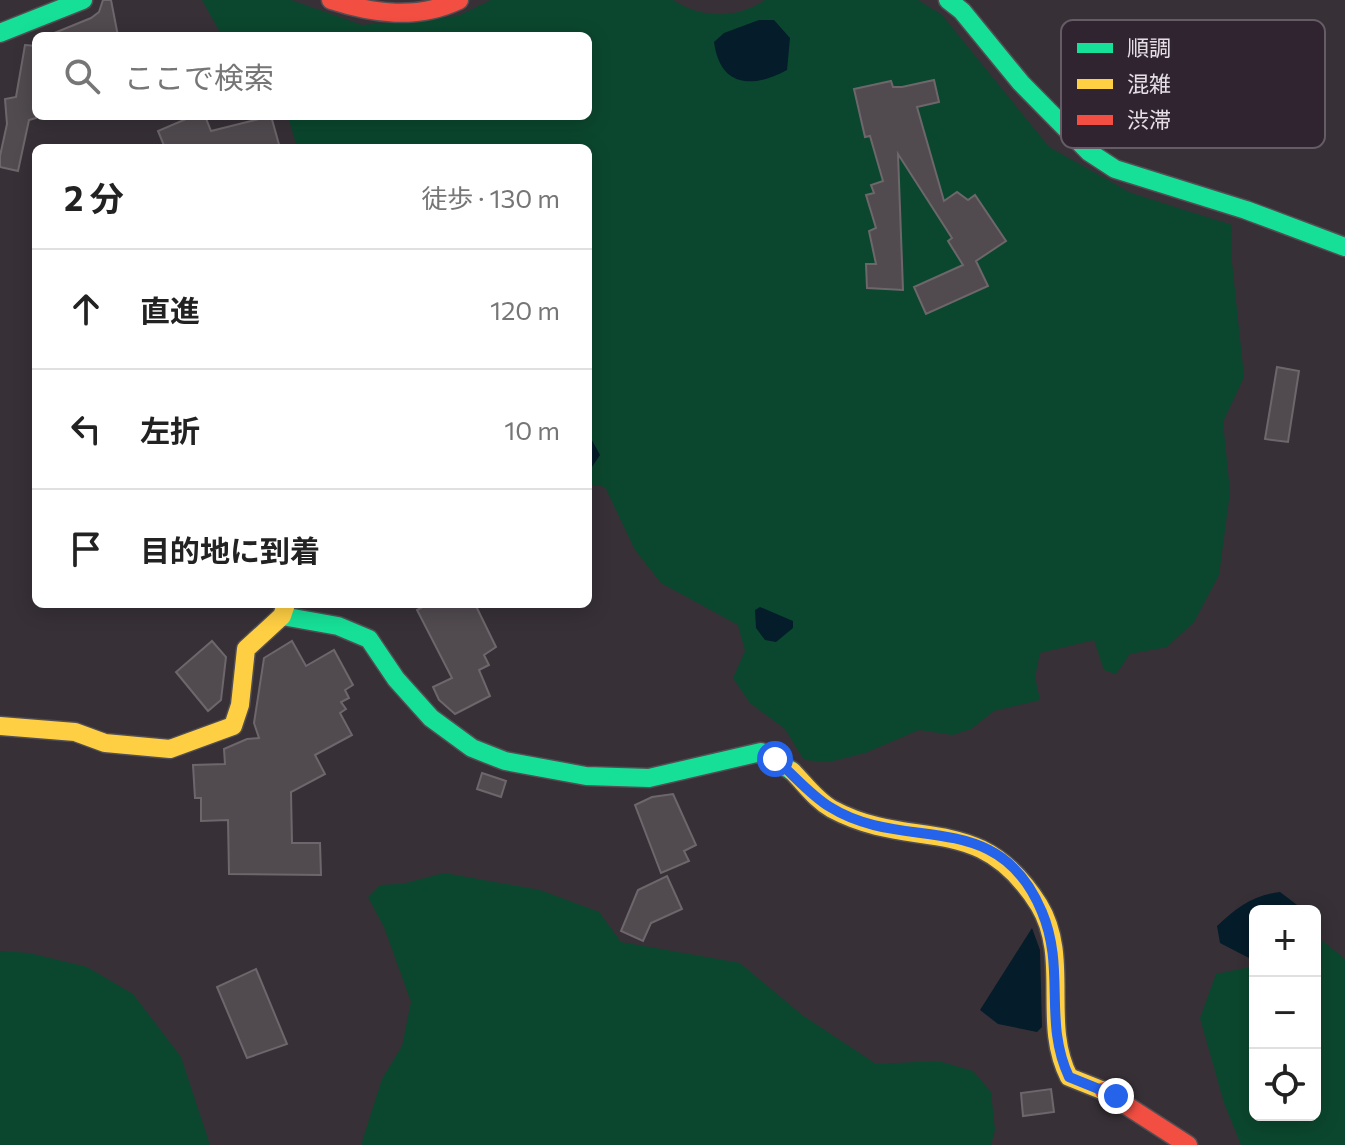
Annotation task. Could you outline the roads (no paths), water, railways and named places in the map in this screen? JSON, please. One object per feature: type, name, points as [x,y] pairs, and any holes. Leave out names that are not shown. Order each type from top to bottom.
[{"type":"street","points":[[0,33],[83,0]]},
{"type":"street","points":[[331,0],[352,8],[404,15],[459,0]]},
{"type":"street","points":[[948,0],[962,11],[1021,83],[1061,124]]},
{"type":"street","points":[[1085,148],[1115,169],[1246,210],[1345,247]]},
{"type":"street","points":[[0,726],[75,732],[105,743],[170,749],[233,726],[240,705],[246,649],[284,610],[372,640],[396,679],[434,722],[463,745],[506,761],[615,778],[665,776],[759,751],[775,759],[830,808],[875,825],[975,842],[1003,857],[1042,910],[1056,975],[1057,1052],[1069,1077],[1116,1096],[1188,1145]]},
{"type":"water","points":[[759,20],[774,20],[790,38],[787,70],[762,80],[740,80],[723,68],[714,42],[724,33]]},
{"type":"water","points":[[592,440],[600,455],[592,467]]},
{"type":"water","points":[[760,607],[793,621],[793,628],[776,642],[765,640],[756,628],[755,610]]},
{"type":"water","points":[[1280,892],[1297,905],[1249,905],[1249,958],[1220,943],[1217,926],[1246,903]]},
{"type":"water","points":[[1032,928],[1040,950],[1042,1027],[1037,1032],[998,1024],[980,1010]]}]
